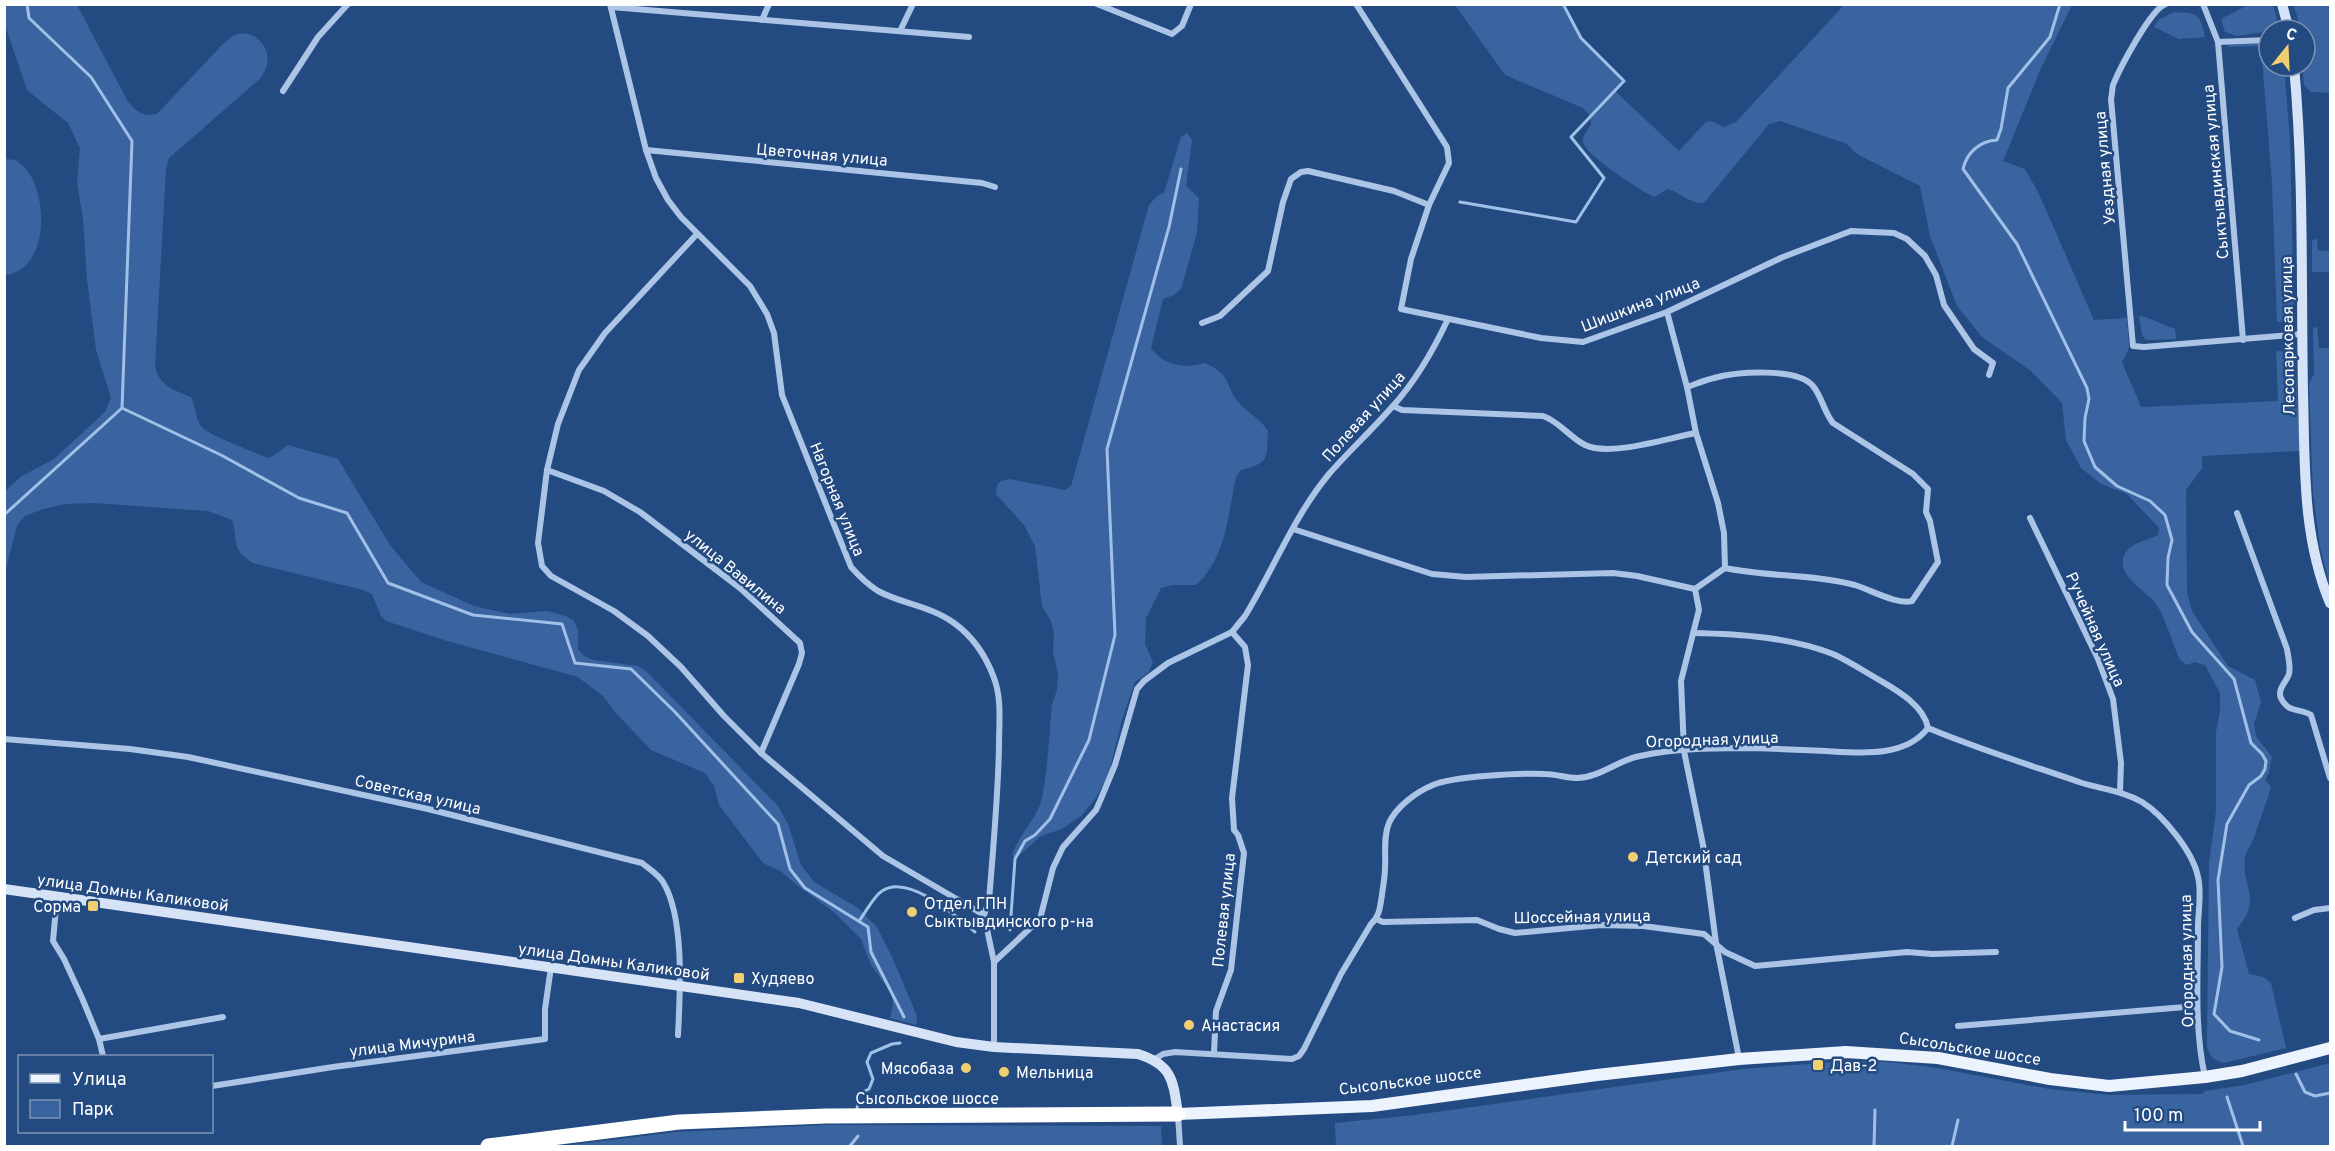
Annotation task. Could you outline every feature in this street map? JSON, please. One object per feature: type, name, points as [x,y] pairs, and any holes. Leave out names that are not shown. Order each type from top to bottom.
[{"type":"highway","name":"Сысольское шоссе","points":[[488,1146],[679,1122],[826,1116],[1178,1114]]},
{"type":"main road","name":"Лесопарковая улица","points":[[2295,78],[2299,143],[2307,512],[2313,549],[2331,603]]},
{"type":"main road","name":"улица Домны Каликовой","points":[[4,889],[799,1003],[934,1037],[994,1047],[1138,1054],[1155,1059]]},
{"type":"main road","name":"Сысольское шоссе","points":[[1178,1114],[1372,1106],[1597,1075],[1739,1059],[1846,1052],[1889,1053],[1938,1058],[2050,1079],[2109,1086],[2205,1077],[2242,1071],[2331,1048]]},
{"type":"main road","points":[[1155,1059],[1168,1071],[1174,1083],[1178,1114]]},
{"type":"street","points":[[283,90],[318,37],[348,4]]},
{"type":"street","points":[[762,20],[769,4]]},
{"type":"street","points":[[900,31],[913,4]]},
{"type":"street","points":[[1097,4],[1172,34],[1182,26],[1191,4]]},
{"type":"street","name":"Шишкина улица","points":[[1356,4],[1447,147],[1449,163],[1429,205],[1411,259],[1401,309],[1542,338],[1583,342],[1667,312],[1783,258],[1851,231],[1894,233],[1907,238],[1925,256],[1936,274],[1944,305],[1974,349],[1993,363],[1989,375]]},
{"type":"street","name":"Уездная улица","points":[[2166,4],[2161,6],[2148,20],[2113,86],[2112,93],[2133,346],[2243,340]]},
{"type":"street","name":"Сыктывдинская улица","points":[[2203,4],[2218,42],[2243,340]]},
{"type":"street","points":[[610,6],[632,6],[762,20],[969,37]]},
{"type":"street","name":"Нагорная улица","points":[[610,6],[646,150],[656,178],[668,200],[697,234],[750,286],[767,314],[774,333],[782,395],[851,567],[865,582],[880,592],[933,610],[953,622],[969,635],[984,656],[994,679],[1000,707],[998,787],[989,902],[984,915],[994,962],[994,1047]]},
{"type":"street","points":[[2218,42],[2257,40]]},
{"type":"street","name":"Цветочная улица","points":[[646,150],[982,183],[995,187]]},
{"type":"street","points":[[1202,323],[1220,316],[1268,271],[1283,202],[1291,178],[1301,172],[1308,171],[1394,191],[1429,205]]},
{"type":"street","points":[[697,234],[605,333],[579,370],[558,424],[547,470],[538,543],[538,555],[542,566],[551,576],[614,611],[648,636],[681,667],[724,716],[761,753],[883,856],[984,915]]},
{"type":"street","points":[[1667,312],[1687,387],[1696,433],[1718,503],[1724,533],[1725,568]]},
{"type":"street","name":"Полевая улица","points":[[994,962],[1040,919],[1053,868],[1063,847],[1096,810],[1100,801],[1115,765],[1137,689],[1168,663],[1232,632],[1245,616],[1293,529],[1329,474],[1416,378],[1434,350],[1448,319]]},
{"type":"street","points":[[2243,340],[2302,334]]},
{"type":"street","points":[[1293,529],[1432,574],[1466,578],[1613,573],[1695,590],[1725,568],[1827,579],[1879,593],[1897,601],[1905,603],[1912,601],[1938,562],[1926,512],[1929,489],[1913,474],[1833,423],[1825,415],[1813,386],[1800,378],[1774,374],[1744,374],[1715,378],[1687,387]]},
{"type":"street","points":[[1393,406],[1402,410],[1543,416],[1555,420],[1574,439],[1588,447],[1606,451],[1696,433]]},
{"type":"street","name":"улица Вавилина","points":[[547,470],[604,491],[640,512],[740,588],[800,643],[802,653],[799,664],[761,753]]},
{"type":"street","points":[[2237,513],[2287,649],[2290,665],[2289,676],[2282,683],[2280,692],[2284,704],[2292,710],[2304,710],[2311,716],[2331,778]]},
{"type":"street","name":"Ручейная улица","points":[[2030,518],[2098,659],[2113,699],[2121,763],[2120,792]]},
{"type":"street","points":[[1695,590],[1699,610],[1681,681],[1684,751],[1703,844],[1716,944],[1739,1059]]},
{"type":"street","name":"Полевая улица","points":[[1214,1053],[1216,1011],[1231,970],[1244,853],[1234,830],[1232,798],[1248,665],[1245,647],[1232,632]]},
{"type":"street","points":[[1693,633],[1738,634],[1794,643],[1834,655],[1903,693],[1927,720],[1928,728]]},
{"type":"street","name":"Огородная улица","points":[[1155,1059],[1163,1054],[1175,1052],[1292,1059],[1299,1056],[1341,974],[1376,919],[1385,869],[1386,834],[1389,822],[1412,797],[1433,785],[1454,780],[1543,774],[1575,778],[1605,772],[1638,756],[1684,751],[1751,748],[1869,753],[1907,744],[1922,735],[1928,728],[2045,771],[2120,792],[2141,801],[2173,830],[2198,878],[2197,1006],[2205,1077]]},
{"type":"street","name":"Советская улица","points":[[4,739],[130,749],[188,757],[428,809],[642,863],[662,881],[671,899],[681,986],[678,1035]]},
{"type":"street","points":[[57,897],[52,941],[64,959],[99,1039],[103,1055]]},
{"type":"street","points":[[2295,918],[2314,910],[2331,908]]},
{"type":"street","name":"Шоссейная улица","points":[[1376,919],[1383,922],[1477,920],[1515,933],[1602,925],[1642,926],[1704,934],[1739,960],[1755,966],[1906,952],[1932,954],[1996,952]]},
{"type":"street","name":"улица Мичурина","points":[[213,1086],[333,1067],[545,1039],[545,1010],[551,967]]},
{"type":"street","points":[[1958,1026],[2197,1006]]},
{"type":"street","points":[[99,1039],[223,1017]]},
{"type":"street","points":[[1178,1114],[1180,1146]]},
{"type":"green space","points":[[5,4],[77,5],[127,100],[136,110],[147,115],[157,114],[232,36],[249,34],[260,41],[268,58],[267,67],[261,78],[169,158],[166,169],[155,366],[160,378],[168,386],[191,397],[200,425],[224,440],[267,458],[288,445],[338,459],[390,545],[421,582],[474,606],[510,614],[547,611],[566,616],[574,621],[578,630],[578,649],[584,656],[594,660],[638,666],[647,672],[778,806],[788,824],[801,865],[814,882],[858,908],[877,927],[917,1016],[916,1025],[890,1018],[893,1004],[892,994],[871,965],[861,939],[835,913],[782,872],[763,863],[719,805],[714,786],[705,773],[651,750],[603,696],[578,677],[447,641],[386,621],[381,616],[372,594],[363,590],[253,563],[245,558],[236,544],[232,520],[208,511],[94,503],[65,504],[43,509],[25,516],[17,525],[5,573],[5,491],[22,476],[54,459],[105,412],[111,398],[96,350],[87,280],[83,219],[77,183],[80,148],[68,123],[27,90],[5,25]]},
{"type":"green space","points":[[2250,4],[2273,5],[2277,18],[2257,18],[2257,33],[2237,36],[2225,32],[2221,19]]},
{"type":"green space","points":[[1455,5],[1561,5],[1580,35],[1623,78],[1624,82],[1616,92],[1679,151],[1706,122],[1711,121],[1724,127],[1736,122],[1844,5],[2072,5],[2041,68],[2003,161],[2025,169],[2039,194],[2094,320],[2127,318],[2129,348],[2122,362],[2141,407],[2278,401],[2276,351],[2295,352],[2300,451],[2202,456],[2202,468],[2186,490],[2187,592],[2192,611],[2228,666],[2255,680],[2261,702],[2254,724],[2256,736],[2272,757],[2265,780],[2271,787],[2245,857],[2249,909],[2237,929],[2249,974],[2263,977],[2271,983],[2286,1048],[2224,1063],[2212,1057],[2207,1046],[2209,863],[2216,811],[2216,732],[2220,711],[2220,693],[2205,665],[2195,662],[2186,665],[2180,660],[2156,604],[2132,581],[2123,567],[2123,560],[2128,549],[2158,535],[2159,528],[2127,494],[2101,484],[2081,468],[2066,440],[2062,403],[2031,371],[1982,337],[1957,306],[1930,236],[1920,186],[1857,154],[1847,144],[1780,121],[1769,124],[1704,203],[1694,202],[1668,189],[1654,197],[1614,172],[1586,147],[1583,139],[1591,124],[1590,116],[1583,108],[1505,75]]},
{"type":"green space","points":[[2293,5],[2330,5],[2330,93],[2311,92],[2304,85],[2303,78],[2317,78],[2317,18],[2297,18]]},
{"type":"green space","points":[[2174,12],[2197,16],[2205,37],[2179,39],[2154,27],[2158,20]]},
{"type":"green space","points":[[2257,44],[2257,46],[2227,47],[2228,45]]},
{"type":"green space","points":[[2264,78],[2285,78],[2290,140],[2294,322],[2277,322],[2272,183]]},
{"type":"green space","points":[[1187,133],[1192,140],[1186,186],[1199,198],[1197,233],[1181,289],[1174,295],[1163,299],[1151,348],[1168,362],[1183,366],[1205,363],[1220,373],[1236,399],[1268,431],[1266,454],[1262,462],[1241,470],[1236,477],[1220,549],[1206,574],[1196,585],[1172,585],[1161,588],[1146,618],[1145,644],[1153,662],[1149,672],[1135,682],[1122,720],[1109,773],[1096,798],[1081,816],[1062,829],[1041,836],[1015,859],[1012,855],[1015,847],[1040,806],[1042,798],[1052,705],[1057,690],[1058,673],[1053,652],[1054,634],[1051,621],[1042,606],[1035,546],[1024,525],[996,494],[997,485],[1001,481],[1010,479],[1065,490],[1071,486],[1149,205],[1157,196],[1164,193],[1181,137]]},
{"type":"green space","points":[[5,159],[16,160],[29,173],[41,208],[40,234],[32,257],[23,267],[9,275],[4,274]]},
{"type":"green space","points":[[2317,239],[2318,250],[2330,251],[2330,272],[2312,272],[2312,240]]},
{"type":"green space","points":[[2139,316],[2175,329],[2176,339],[2146,340],[2142,335]]},
{"type":"green space","points":[[2317,327],[2319,348],[2330,348],[2330,586],[2320,547],[2313,492],[2309,384],[2314,374],[2313,328]]},
{"type":"green space","points":[[1847,1061],[1889,1062],[1938,1068],[2049,1089],[2109,1095],[2203,1094],[2204,1091],[2245,1085],[2330,1063],[2330,1146],[1336,1146],[1335,1123],[1415,1115],[1743,1069]]},
{"type":"green space","points":[[826,1125],[1161,1126],[1162,1146],[561,1146],[677,1132]]},
{"type":"waterway","points":[[27,4],[29,18],[91,77],[132,141],[122,408],[221,455],[299,498],[347,513],[388,583],[473,615],[562,624],[575,663],[631,669],[675,712],[778,824],[790,869],[805,888],[868,927],[871,952],[904,1017]]},
{"type":"waterway","points":[[1460,202],[1576,222],[1604,178],[1571,137],[1624,81],[1581,38],[1563,4]]},
{"type":"waterway","points":[[2060,4],[2050,37],[2008,88],[1997,140],[1975,148],[1963,169],[2017,244],[2087,388],[2089,399],[2084,441],[2095,467],[2117,486],[2150,501],[2165,515],[2172,540],[2168,558],[2167,585],[2192,632],[2234,679],[2251,743],[2266,761],[2261,776],[2249,785],[2227,824],[2218,880],[2222,967],[2214,1014],[2230,1031],[2259,1040]]},
{"type":"waterway","points":[[1010,930],[1015,859],[1025,841],[1035,835],[1050,819],[1089,740],[1115,635],[1107,449],[1169,227],[1181,169]]},
{"type":"waterway","points":[[4,515],[122,408]]},
{"type":"waterway","points":[[859,921],[882,891],[893,887],[905,888],[918,892],[944,907],[975,932]]},
{"type":"waterway","points":[[857,1109],[859,1094],[869,1089],[873,1079],[867,1062],[871,1053],[900,1043]]},
{"type":"waterway","points":[[2296,1074],[2305,1092],[2315,1096],[2330,1093]]},
{"type":"waterway","points":[[2227,1097],[2243,1146]]},
{"type":"waterway","points":[[1874,1146],[1875,1110]]},
{"type":"waterway","points":[[1952,1146],[1958,1120]]},
{"type":"waterway","points":[[850,1146],[858,1136]]},
{"type":"place","name":"Детский сад","points":[[1633,857]]},
{"type":"place","name":"Сорма","points":[[93,906]]},
{"type":"place","name":"Отдел ГПН Сыктывдинского р-на","points":[[912,912]]},
{"type":"place","name":"Худяево","points":[[739,978]]},
{"type":"place","name":"Анастасия","points":[[1189,1025]]},
{"type":"place","name":"Дав-2","points":[[1818,1065]]},
{"type":"place","name":"Мясобаза","points":[[966,1068]]},
{"type":"place","name":"Мельница","points":[[1004,1072]]}]
